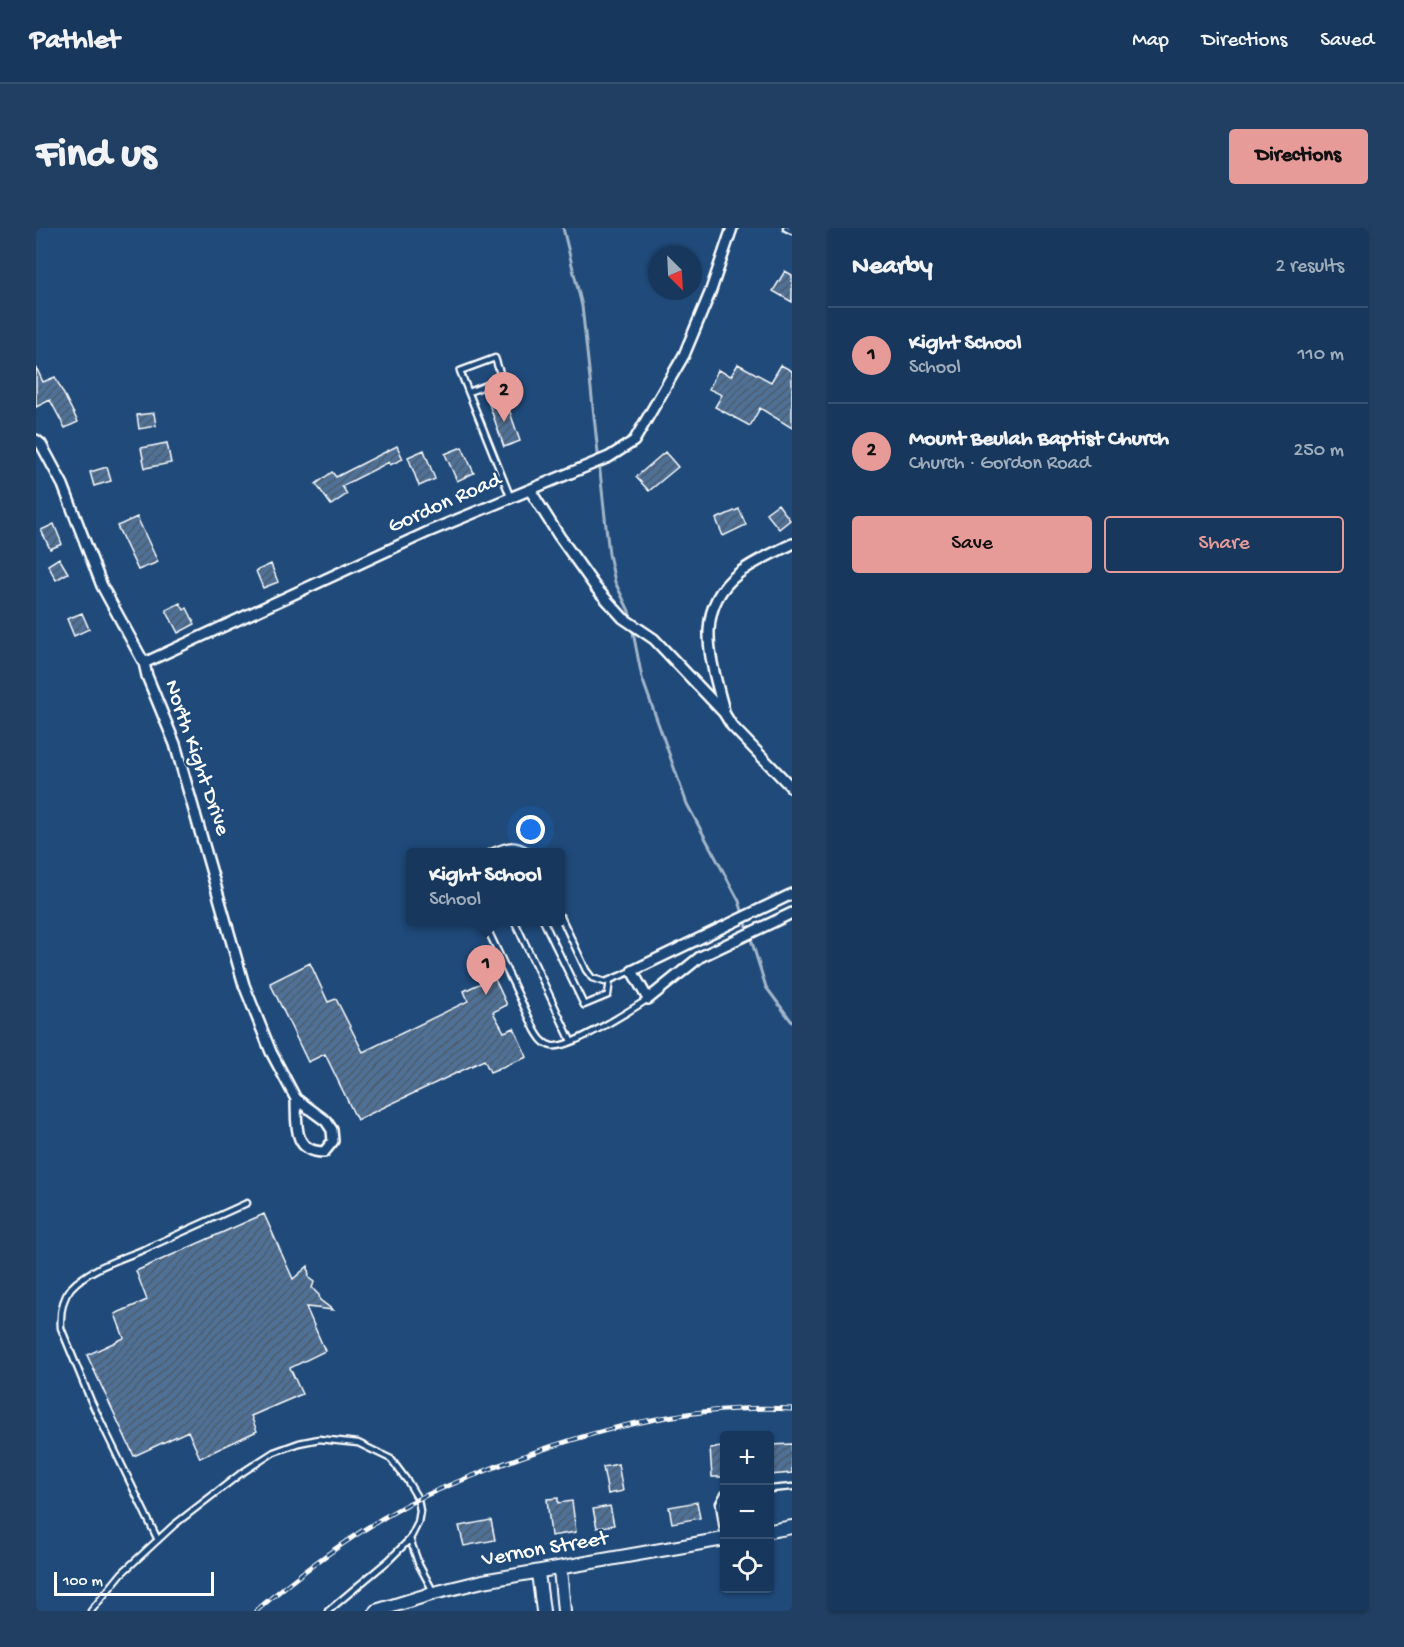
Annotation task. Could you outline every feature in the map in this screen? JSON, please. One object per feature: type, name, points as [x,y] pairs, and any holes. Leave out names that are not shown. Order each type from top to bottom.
[{"type":"street","points":[[530,490],[609,457],[634,441],[684,355],[710,293],[732,228]]},
{"type":"street","name":"North Kight Drive","points":[[36,440],[41,444],[63,485],[102,586],[144,663],[147,676],[175,744],[244,985],[271,1052],[296,1100],[298,1136],[306,1148],[315,1152],[324,1152],[333,1141],[332,1130],[326,1121],[296,1100]]},
{"type":"street","name":"Gordon Road","points":[[144,663],[430,531],[510,496],[530,490],[596,588],[623,618],[654,639],[724,713],[732,726],[792,788]]},
{"type":"street","points":[[724,713],[709,646],[708,624],[715,603],[738,574],[792,544]]},
{"type":"street","points":[[792,894],[632,971],[648,999],[700,957],[792,913]]},
{"type":"street","points":[[774,1530],[792,1527]]},
{"type":"street","name":"Vernon Street","points":[[376,1611],[483,1581],[720,1540]]},
{"type":"street","points":[[560,1569],[564,1611]]},
{"type":"street","points":[[538,1573],[543,1611]]},
{"type":"lane","points":[[786,228],[792,231]]},
{"type":"lane","points":[[469,392],[502,379],[495,358],[460,371],[510,496]]},
{"type":"lane","points":[[502,848],[511,845],[524,848]]},
{"type":"lane","points":[[565,925],[592,978],[599,981],[610,980],[632,971]]},
{"type":"lane","points":[[486,926],[540,1039],[553,1046],[561,1046],[602,1027],[648,999]]},
{"type":"lane","points":[[517,926],[571,1041]]},
{"type":"lane","points":[[546,926],[584,1005],[608,995],[610,980]]},
{"type":"lane","points":[[158,1540],[91,1401],[61,1328],[60,1315],[65,1297],[82,1278],[247,1203]]},
{"type":"lane","points":[[91,1611],[122,1573],[174,1525],[240,1474],[274,1452],[319,1439],[358,1443],[391,1459],[418,1499],[418,1523],[410,1539],[389,1560],[328,1611]]},
{"type":"lane","points":[[774,1489],[792,1487]]},
{"type":"lane","points":[[410,1539],[419,1565],[434,1593]]},
{"type":"building","points":[[785,271],[792,275],[792,302],[773,291]]},
{"type":"building","points":[[738,364],[771,382],[781,365],[792,371],[792,428],[760,408],[750,426],[715,407],[722,395],[709,389],[718,370],[731,376]]},
{"type":"building","points":[[36,367],[43,382],[55,377],[78,422],[65,428],[50,400],[36,407]]},
{"type":"building","points":[[505,398],[520,441],[504,447],[489,404]]},
{"type":"building","points":[[154,413],[156,426],[139,429],[137,415]]},
{"type":"building","points":[[167,443],[171,463],[145,468],[141,448]]},
{"type":"building","points":[[397,446],[403,459],[390,465],[389,462],[342,486],[347,494],[331,505],[316,484],[332,472],[336,477]]},
{"type":"building","points":[[462,447],[474,473],[457,481],[445,454]]},
{"type":"building","points":[[424,450],[435,479],[419,486],[408,457]]},
{"type":"building","points":[[665,452],[678,467],[649,491],[636,477]]},
{"type":"building","points":[[107,467],[111,481],[94,486],[90,472]]},
{"type":"building","points":[[778,504],[790,520],[779,529],[766,513]]},
{"type":"building","points":[[739,509],[746,525],[723,536],[716,519]]},
{"type":"building","points":[[137,517],[158,562],[138,570],[117,526]]},
{"type":"building","points":[[54,524],[62,544],[50,549],[41,530]]},
{"type":"building","points":[[59,558],[68,573],[56,580],[48,565]]},
{"type":"building","points":[[271,564],[278,582],[263,588],[256,571]]},
{"type":"building","points":[[180,603],[184,610],[187,608],[195,624],[178,633],[166,610]]},
{"type":"building","points":[[82,613],[89,629],[74,636],[67,619]]},
{"type":"building","points":[[310,963],[328,1002],[336,999],[363,1052],[468,1001],[464,991],[494,977],[507,1005],[493,1012],[504,1032],[514,1028],[527,1057],[490,1072],[484,1060],[357,1120],[325,1054],[308,1062],[270,983]]},
{"type":"building","points":[[264,1214],[293,1279],[308,1266],[309,1278],[314,1282],[312,1288],[319,1295],[320,1300],[333,1310],[306,1307],[325,1351],[290,1368],[302,1394],[251,1416],[257,1431],[200,1458],[188,1431],[134,1456],[87,1355],[124,1338],[115,1314],[147,1300],[136,1271]]},
{"type":"building","points":[[792,1444],[792,1473],[774,1475],[774,1445]]},
{"type":"building","points":[[720,1447],[720,1477],[712,1477],[710,1448]]},
{"type":"building","points":[[618,1464],[623,1491],[608,1494],[603,1467]]},
{"type":"building","points":[[558,1498],[558,1503],[572,1501],[576,1532],[551,1536],[547,1499]]},
{"type":"building","points":[[697,1502],[700,1518],[672,1523],[669,1507]]},
{"type":"building","points":[[610,1506],[614,1525],[597,1528],[593,1509]]},
{"type":"building","points":[[491,1520],[495,1540],[464,1546],[459,1526]]},
{"type":"waterway","points":[[563,228],[582,306],[609,554],[615,582],[631,620]]},
{"type":"waterway","points":[[632,627],[642,678],[687,804],[739,901],[766,987],[792,1022]]},
{"type":"railway","points":[[256,1611],[329,1553],[388,1515],[432,1492],[513,1460],[590,1435],[670,1416],[751,1408],[792,1409]]},
{"type":"place","name":"Mount Beulah Baptist Church","points":[[504,422]]},
{"type":"place","name":"Kight School","points":[[486,995]]}]
